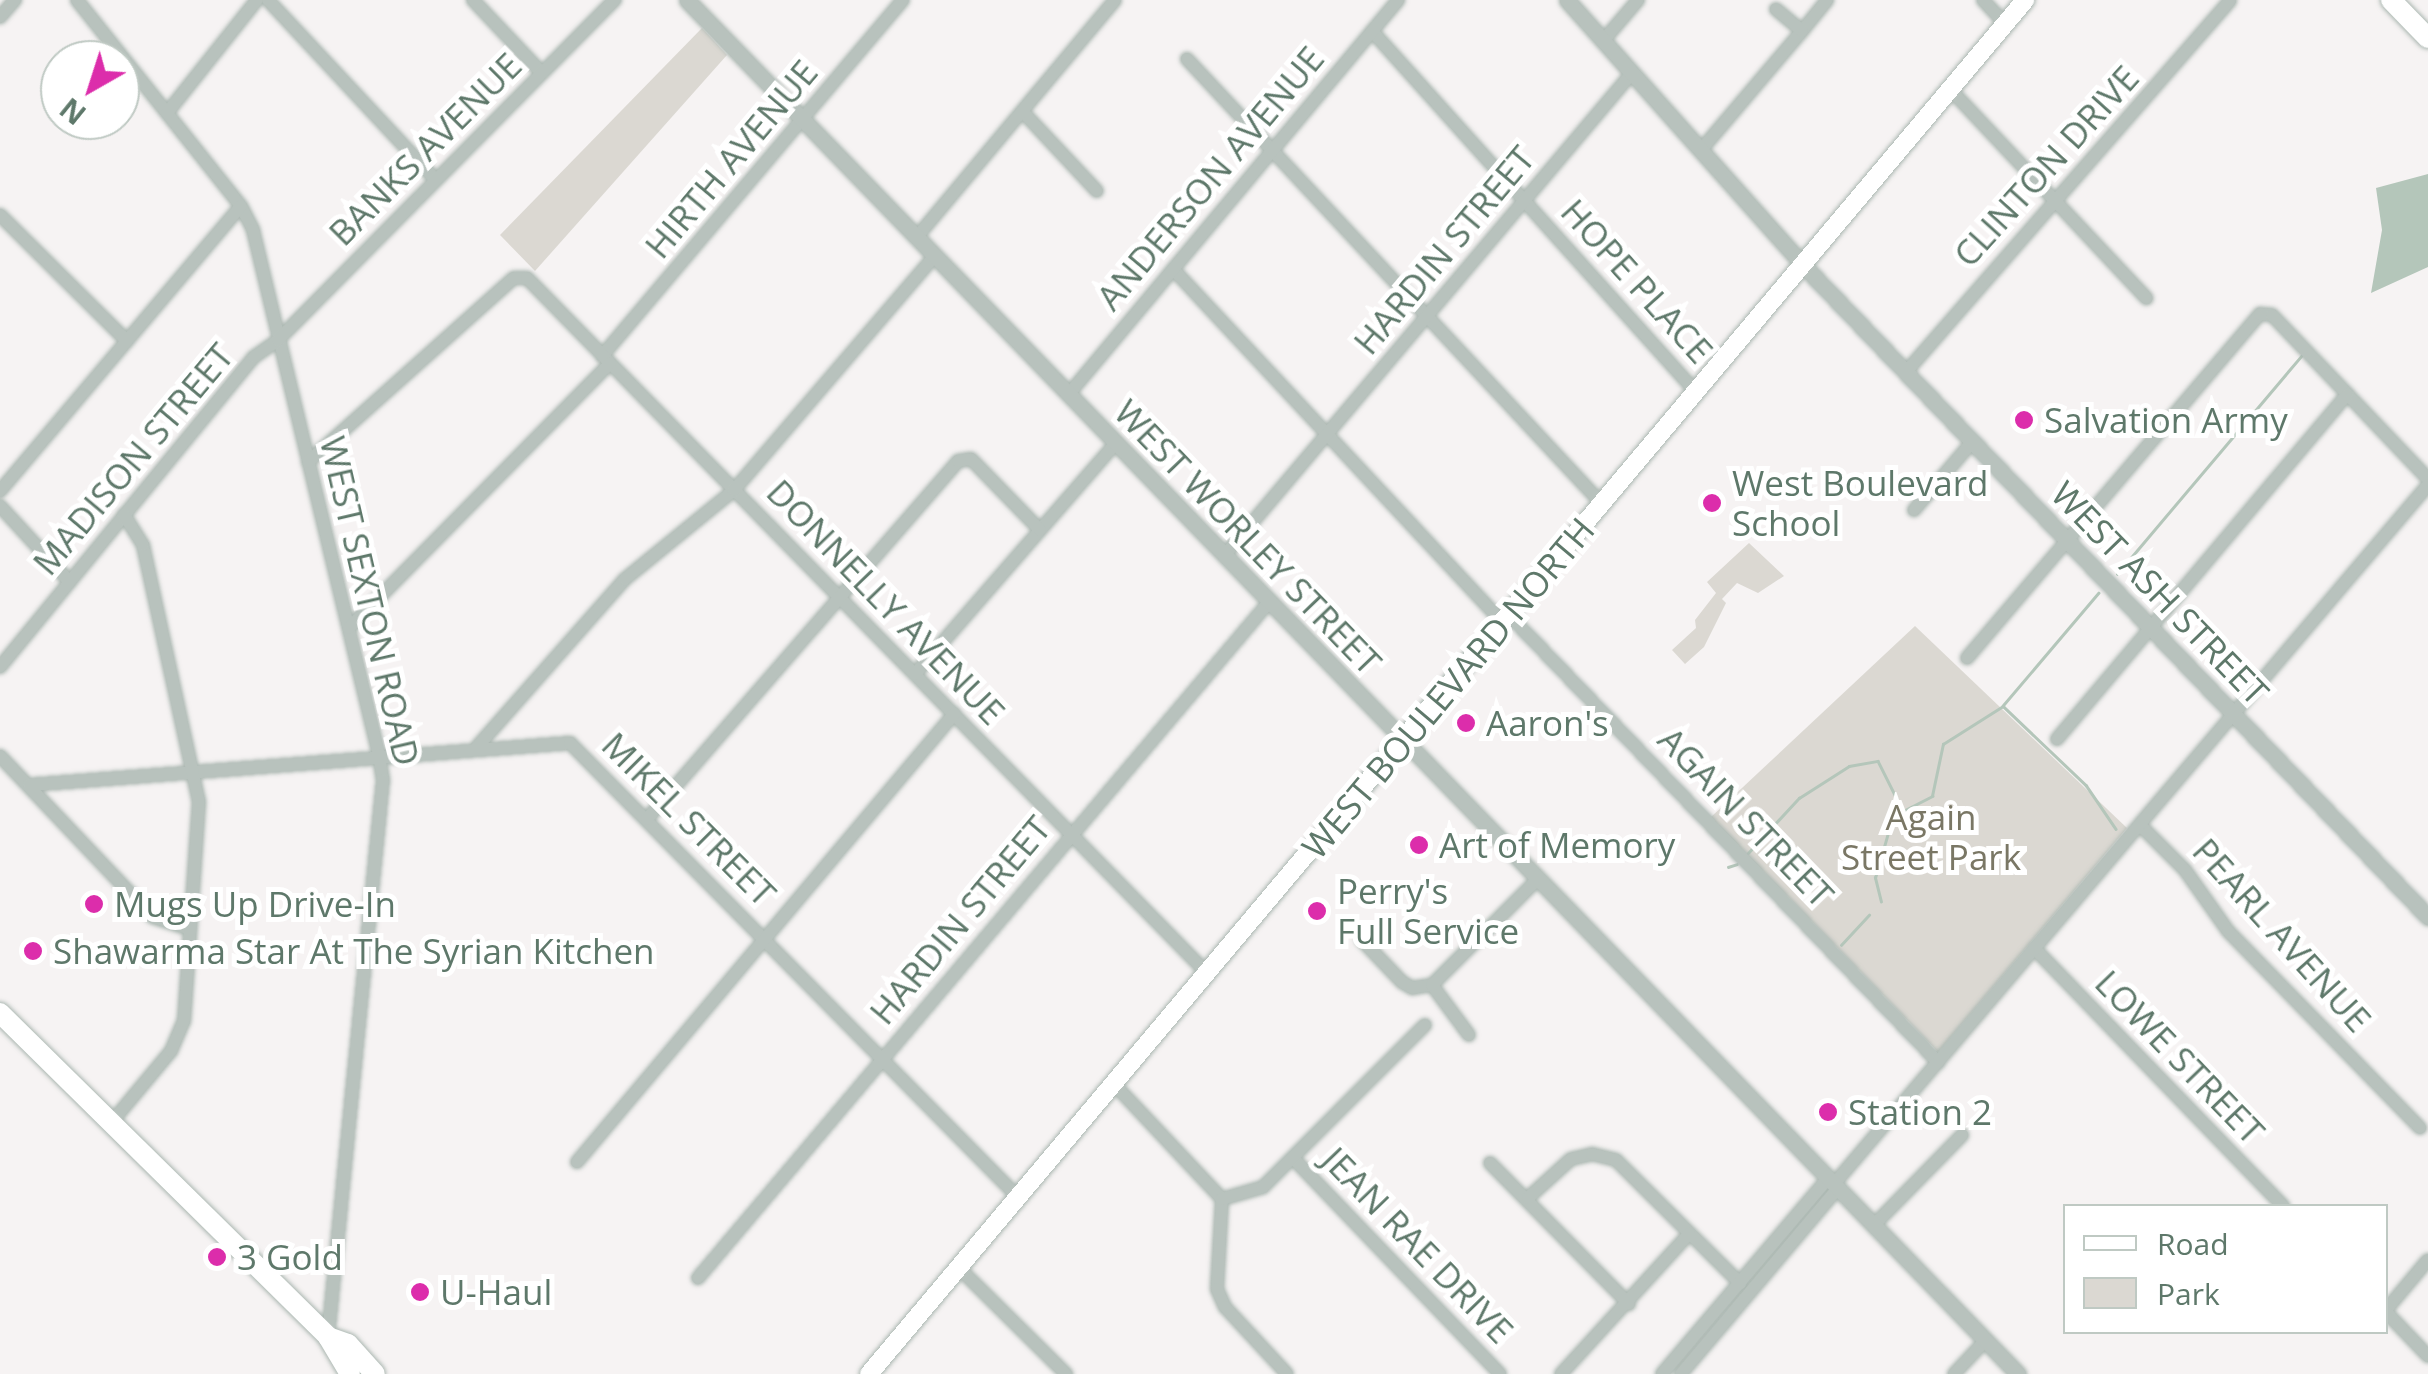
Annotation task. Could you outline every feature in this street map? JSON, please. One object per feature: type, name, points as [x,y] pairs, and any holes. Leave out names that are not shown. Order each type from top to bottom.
[{"type":"main road","name":"WEST BOULEVARD NORTH","points":[[869,1374],[2025,0]]},
{"type":"main road","points":[[2391,0],[2428,38]]},
{"type":"main road","points":[[0,1014],[328,1337],[350,1374]]},
{"type":"main road","points":[[328,1337],[348,1344],[376,1374]]},
{"type":"street","points":[[0,17],[15,0]]},
{"type":"street","name":"WEST SEXTON ROAD","points":[[78,0],[242,206],[379,756],[383,780],[328,1337]]},
{"type":"street","points":[[168,113],[257,0]]},
{"type":"street","points":[[268,0],[436,180]]},
{"type":"street","points":[[473,0],[542,74]]},
{"type":"street","name":"BANKS AVENUE","points":[[278,340],[615,0]]},
{"type":"street","name":"HIRTH AVENUE","points":[[349,628],[606,359],[903,0]]},
{"type":"street","points":[[916,238],[1115,0]]},
{"type":"street","name":"ANDERSON AVENUE","points":[[1068,395],[1398,0]]},
{"type":"street","name":"WEST ASH STREET","points":[[1567,0],[1804,266],[2428,917]]},
{"type":"street","points":[[1604,41],[1638,0]]},
{"type":"street","points":[[1701,150],[1827,0]]},
{"type":"street","points":[[1984,0],[2005,24]]},
{"type":"street","name":"CLINTON DRIVE","points":[[1906,372],[2230,0]]},
{"type":"street","name":"WEST WORLEY STREET","points":[[690,1],[2018,1374]]},
{"type":"street","points":[[1776,9],[1802,31]]},
{"type":"street","name":"HOPE PLACE","points":[[1372,31],[1697,393]]},
{"type":"street","points":[[1187,59],[1602,505]]},
{"type":"street","name":"HARDIN STREET","points":[[1224,556],[1632,73]]},
{"type":"street","points":[[1950,89],[2146,298]]},
{"type":"street","points":[[1023,112],[1096,191]]},
{"type":"street","points":[[0,491],[242,206]]},
{"type":"street","points":[[0,215],[127,341]]},
{"type":"street","points":[[476,748],[625,578],[734,490],[934,256]]},
{"type":"street","name":"AGAIN STREET","points":[[1173,270],[1938,1062]]},
{"type":"street","name":"DONNELLY AVENUE","points":[[308,462],[521,275],[1206,972]]},
{"type":"street","points":[[1662,1374],[1938,1062],[2428,482],[2266,312],[1967,658]]},
{"type":"street","name":"MADISON STREET","points":[[0,667],[232,383],[278,340]]},
{"type":"street","points":[[2057,738],[2348,394]]},
{"type":"street","points":[[1914,510],[1973,440]]},
{"type":"street","points":[[915,674],[1115,444]]},
{"type":"street","points":[[646,819],[958,461],[970,459],[1040,530]]},
{"type":"street","points":[[0,506],[70,582]]},
{"type":"street","points":[[111,1123],[171,1051],[184,1022],[197,770],[143,545],[124,515]]},
{"type":"street","name":"HARDIN STREET","points":[[698,1278],[1269,602]]},
{"type":"street","points":[[577,1162],[954,714]]},
{"type":"street","name":"MIKEL STREET","points":[[29,785],[570,743],[1018,1198]]},
{"type":"street","points":[[0,756],[153,917],[189,929]]},
{"type":"street","name":"PEARL AVENUE","points":[[2140,825],[2185,870],[2228,930],[2420,1128]]},
{"type":"street","points":[[1362,940],[1402,982],[1412,988],[1432,985],[1537,880]]},
{"type":"street","name":"LOWE STREET","points":[[2034,948],[2281,1204]]},
{"type":"street","points":[[1432,985],[1470,1035]]},
{"type":"street","points":[[1222,1199],[1263,1188],[1425,1025]]},
{"type":"street","points":[[1114,1084],[1222,1199]]},
{"type":"street","points":[[1874,1226],[1962,1135]]},
{"type":"street","points":[[1528,1198],[1571,1159],[1602,1155],[1624,1165],[1740,1283]]},
{"type":"street","name":"JEAN RAE DRIVE","points":[[1293,1158],[1500,1374]]},
{"type":"street","points":[[1490,1164],[1528,1198],[1629,1304]]},
{"type":"street","points":[[1681,1374],[1833,1183]]},
{"type":"street","points":[[1222,1199],[1213,1269],[1217,1289],[1225,1308],[1286,1374]]},
{"type":"street","points":[[1561,1374],[1690,1234]]},
{"type":"street","points":[[2388,1309],[2428,1260]]},
{"type":"street","points":[[959,1268],[1066,1374]]},
{"type":"street","points":[[2388,1313],[2428,1356]]},
{"type":"street","points":[[1954,1374],[1986,1341]]},
{"type":"green space","points":[[702,28],[727,55],[535,271],[500,235]]},
{"type":"green space","points":[[1749,543],[1784,576],[1758,593],[1737,583],[1722,599],[1726,603],[1704,647],[1685,664],[1672,650],[1696,628],[1695,620],[1716,593],[1707,582]]},
{"type":"green space","name":"Again Street Park","points":[[1915,626],[2127,828],[1938,1052],[1711,817]]},
{"type":"shaded area","points":[[2428,174],[2428,267],[2371,293],[2382,230],[2376,188]]},
{"type":"waterway","points":[[2117,574],[2301,356]]},
{"type":"waterway","points":[[2099,593],[2003,706],[2086,785],[2116,829]]},
{"type":"waterway","points":[[1881,902],[1875,878],[1888,833],[1903,811],[1932,796],[1943,744],[2003,706]]},
{"type":"waterway","points":[[1748,853],[1799,798],[1849,766],[1878,761],[1903,811]]},
{"type":"waterway","points":[[1728,867],[1737,864]]},
{"type":"waterway","points":[[1841,945],[1869,915]]},
{"type":"place","name":"Salvation Army","points":[[2024,420]]},
{"type":"place","name":"West Boulevard School","points":[[1712,503]]},
{"type":"place","name":"Aaron's","points":[[1466,723]]},
{"type":"place","name":"Art of Memory","points":[[1419,845]]},
{"type":"place","name":"Mugs Up Drive-In","points":[[94,904]]},
{"type":"place","name":"Perry's Full Service","points":[[1317,911]]},
{"type":"place","name":"Shawarma Star At The Syrian Kitchen","points":[[33,951]]},
{"type":"place","name":"Station 2","points":[[1828,1112]]},
{"type":"place","name":"3 Gold","points":[[217,1257]]},
{"type":"place","name":"U-Haul","points":[[420,1292]]}]
